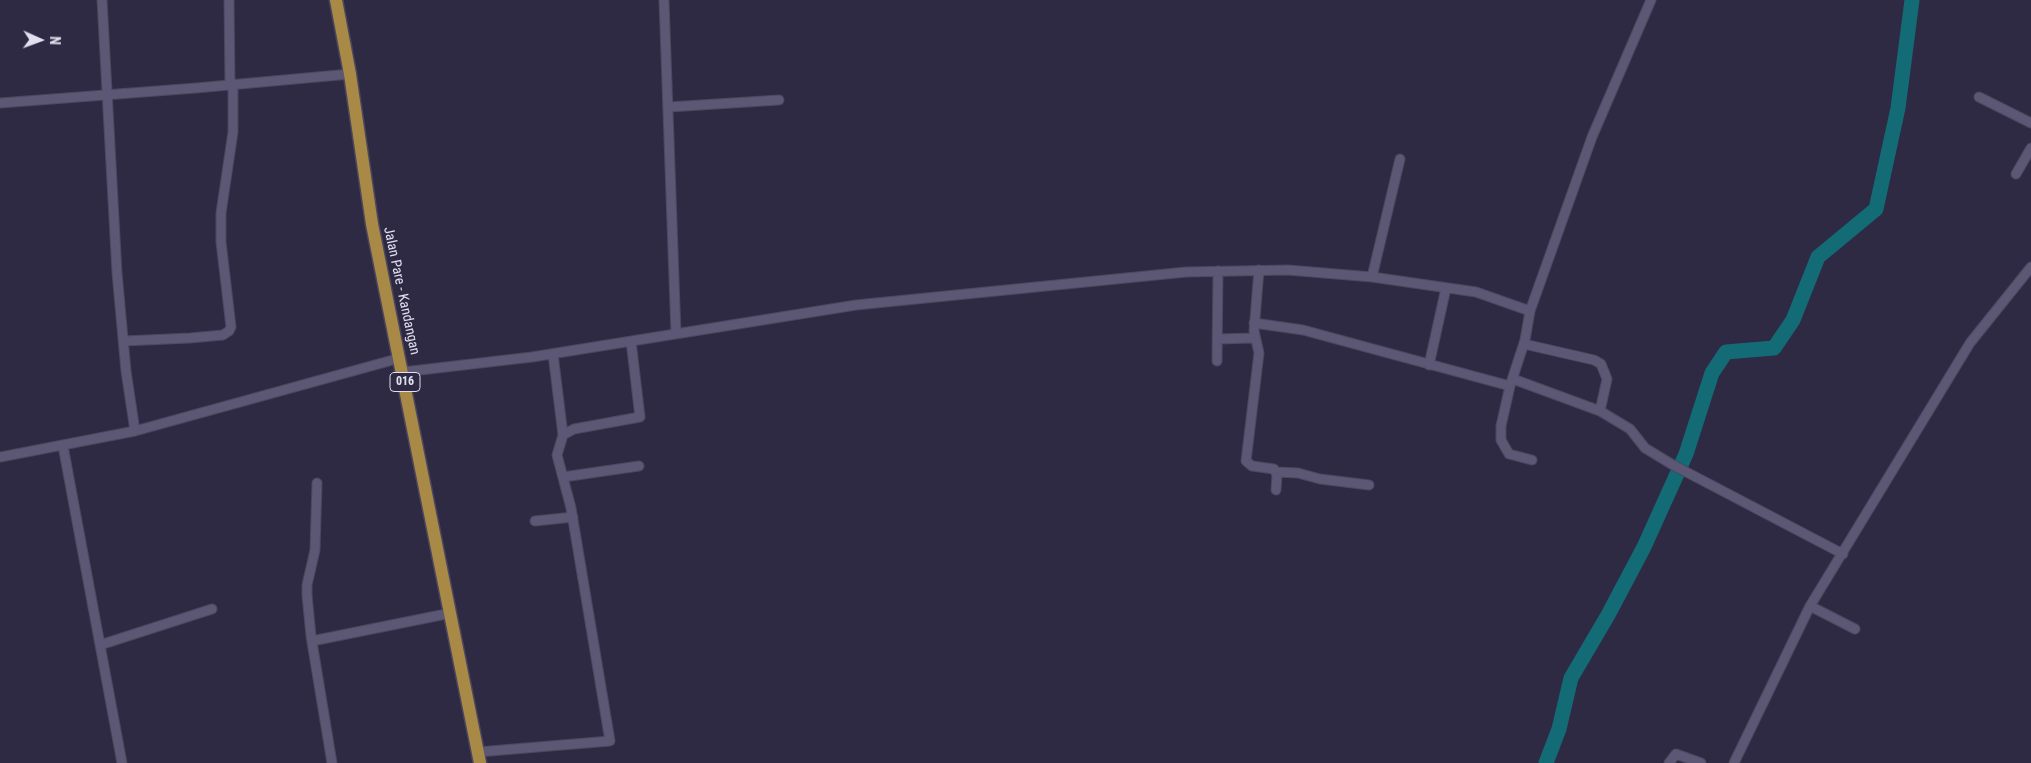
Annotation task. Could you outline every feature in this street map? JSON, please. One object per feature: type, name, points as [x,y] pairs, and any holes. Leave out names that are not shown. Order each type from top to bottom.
[{"type":"main road","name":"Jalan Pare - Kandangan","points":[[336,0],[350,74],[372,224],[479,758]]},
{"type":"street","points":[[102,0],[117,273],[126,371],[135,431]]},
{"type":"street","points":[[124,340],[223,335],[231,327],[222,242],[222,213],[233,132],[229,0]]},
{"type":"street","points":[[664,0],[676,334]]},
{"type":"street","points":[[1532,460],[1509,454],[1501,440],[1501,426],[1511,383],[1524,344],[1530,311],[1592,137],[1651,0]]},
{"type":"street","points":[[0,103],[350,74]]},
{"type":"street","points":[[1979,97],[2031,123]]},
{"type":"street","points":[[668,106],[779,100]]},
{"type":"street","points":[[2016,174],[2031,148]]},
{"type":"street","points":[[1372,276],[1400,159]]},
{"type":"street","points":[[1734,763],[1810,606],[1970,343],[2031,266]]},
{"type":"street","points":[[403,372],[553,354],[856,304],[1186,272],[1259,270],[1372,276],[1476,292],[1530,311]]},
{"type":"street","points":[[1259,270],[1254,323],[1259,353],[1246,461],[1250,465],[1272,469],[1277,472],[1369,485]]},
{"type":"street","points":[[1217,361],[1218,271]]},
{"type":"street","points":[[1429,365],[1446,288]]},
{"type":"street","points":[[1254,323],[1303,330],[1429,365],[1511,383],[1600,411],[1630,429],[1645,448],[1673,465],[1843,554]]},
{"type":"street","points":[[1217,339],[1255,338]]},
{"type":"street","points":[[563,435],[584,426],[640,417],[630,341]]},
{"type":"street","points":[[1524,344],[1594,360],[1601,364],[1607,379],[1600,411]]},
{"type":"street","points":[[479,758],[610,740],[573,517],[558,455],[563,435],[553,354]]},
{"type":"street","points":[[0,457],[135,431],[400,358]]},
{"type":"street","points":[[63,446],[122,763]]},
{"type":"street","points":[[563,477],[639,466]]},
{"type":"street","points":[[1276,490],[1277,472]]},
{"type":"street","points":[[317,483],[315,550],[307,585],[312,641],[332,763]]},
{"type":"street","points":[[535,521],[573,517]]},
{"type":"street","points":[[1810,606],[1855,629]]},
{"type":"street","points":[[100,645],[212,609]]},
{"type":"street","points":[[312,641],[451,614]]},
{"type":"street","points":[[1668,763],[1676,754],[1702,763]]},
{"type":"waterway","points":[[1546,763],[1559,729],[1571,678],[1608,615],[1644,547],[1686,454],[1712,373],[1726,352],[1774,348],[1793,320],[1818,257],[1876,209],[1898,108],[1912,0]]}]
